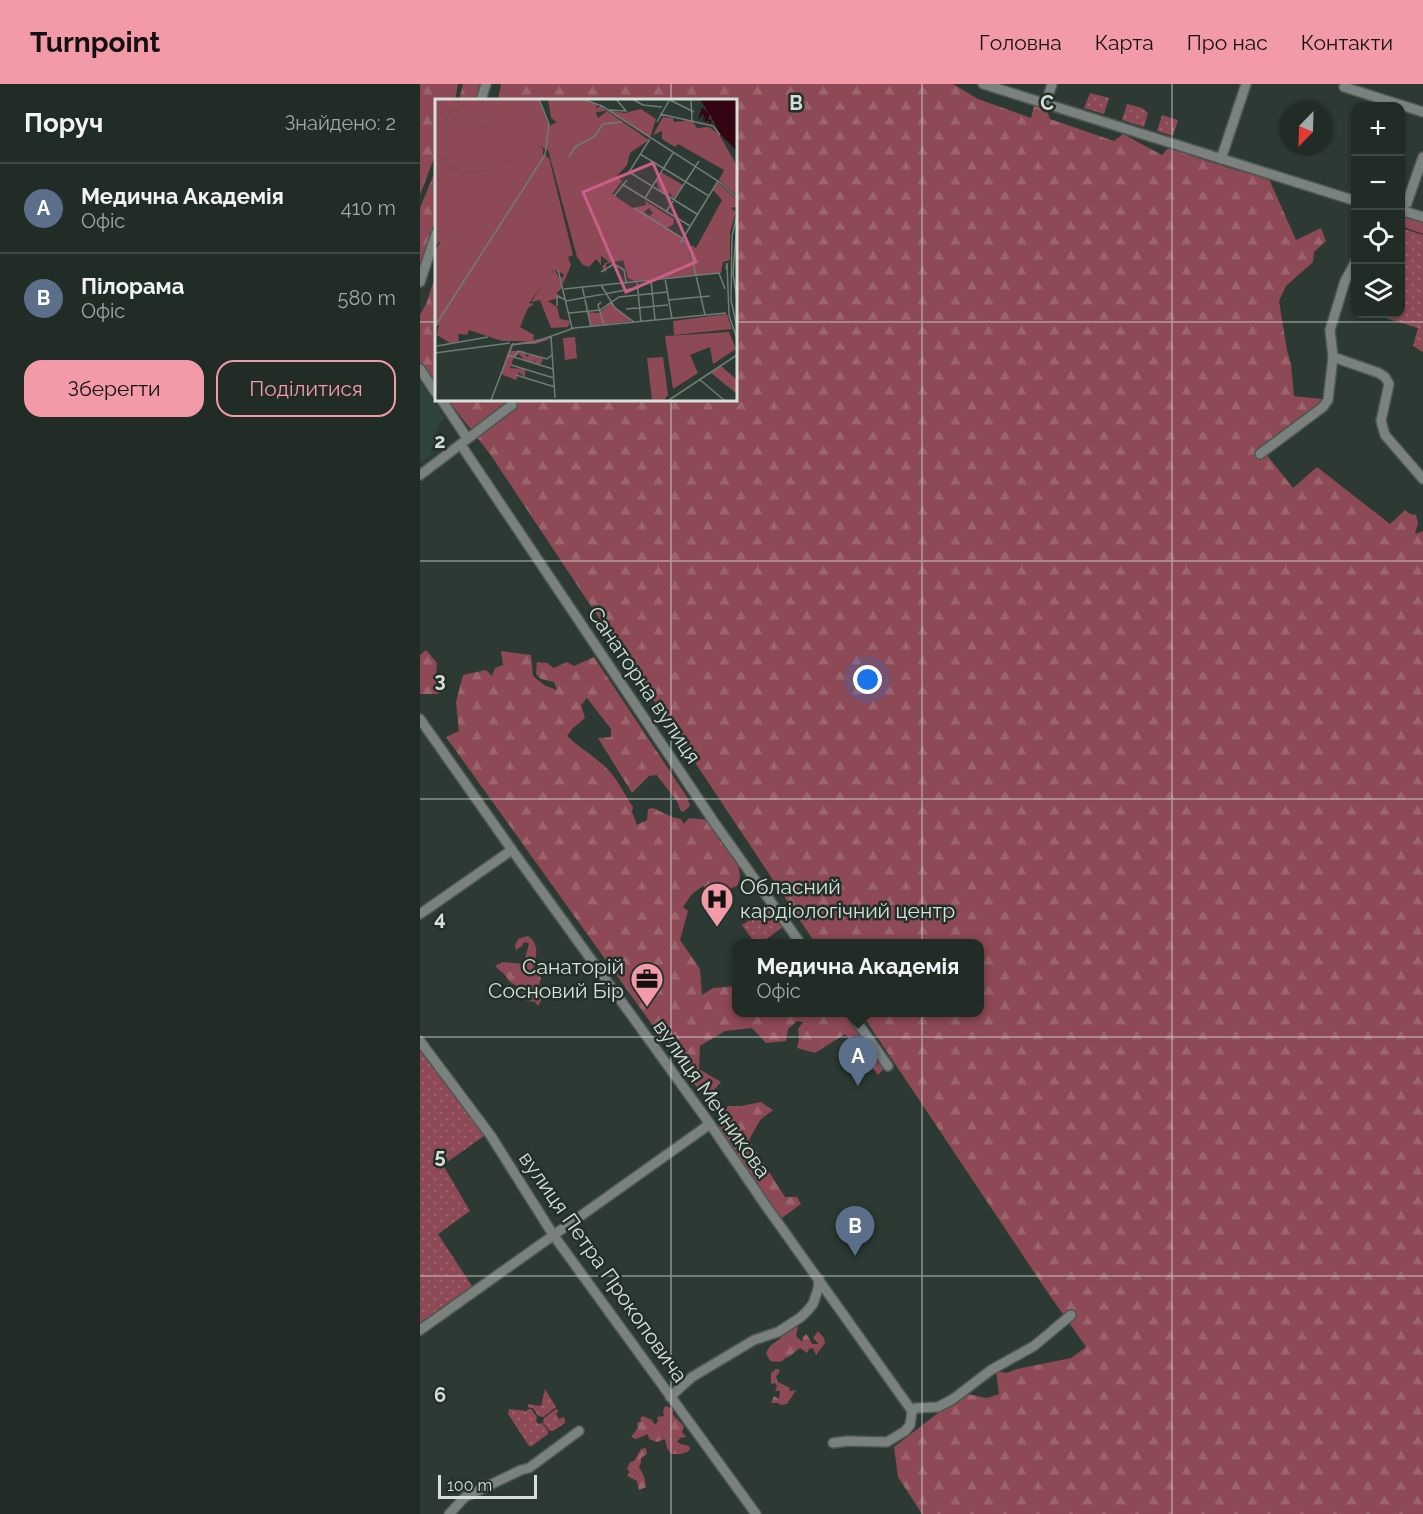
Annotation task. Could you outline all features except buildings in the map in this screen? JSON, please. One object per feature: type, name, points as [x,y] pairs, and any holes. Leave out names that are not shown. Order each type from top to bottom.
[{"type":"street","points":[[481,99],[486,84]]},
{"type":"street","points":[[983,84],[1351,199]]},
{"type":"street","points":[[1046,103],[1052,84]]},
{"type":"street","points":[[1221,159],[1246,84]]},
{"type":"street","points":[[1344,87],[1423,112]]},
{"type":"street","points":[[1405,205],[1423,158]]},
{"type":"street","points":[[1405,210],[1423,217]]},
{"type":"street","points":[[420,282],[435,237]]},
{"type":"street","points":[[1260,453],[1323,407],[1328,400],[1333,357],[1330,330],[1345,281],[1354,264]]},
{"type":"street","points":[[1333,357],[1385,377],[1389,384],[1381,421],[1385,435],[1423,479]]},
{"type":"street","points":[[420,369],[435,392]]},
{"type":"street","name":"Санаторна вулиця","points":[[442,400],[464,441],[716,825],[797,939]]},
{"type":"street","points":[[420,475],[512,405]]},
{"type":"street","name":"вулиця Мечникова","points":[[420,718],[912,1411]]},
{"type":"street","points":[[420,914],[512,850]]},
{"type":"street","points":[[854,1017],[888,1066]]},
{"type":"street","name":"вулиця Петра Прокоповича","points":[[420,1041],[491,1136],[554,1236],[756,1514]]},
{"type":"street","points":[[420,1330],[710,1124]]},
{"type":"street","points":[[670,1397],[692,1377],[753,1340],[778,1332],[801,1317],[813,1304],[819,1279]]},
{"type":"street","points":[[833,1443],[887,1442],[905,1431],[910,1425],[912,1411],[916,1408],[938,1407],[953,1399],[991,1370],[1034,1346],[1071,1315]]},
{"type":"street","points":[[448,1514],[465,1497],[521,1470],[530,1468],[579,1431]]},
{"type":"shaded area","points":[[420,382],[445,418],[439,423],[430,456],[420,463]]},
{"type":"green space","points":[[420,84],[458,84],[455,99],[435,99],[435,156],[420,195]]},
{"type":"green space","points":[[463,84],[480,84],[476,99],[459,99]]},
{"type":"green space","points":[[501,84],[953,84],[978,99],[1031,118],[1034,106],[1046,108],[1050,119],[1114,141],[1123,134],[1162,155],[1168,148],[1269,179],[1296,240],[1321,228],[1326,241],[1314,252],[1313,262],[1286,286],[1279,301],[1291,364],[1294,396],[1322,399],[1323,407],[1266,454],[1293,488],[1317,467],[1390,524],[1405,510],[1416,515],[1418,523],[1415,534],[1423,531],[1423,1514],[922,1514],[898,1477],[894,1447],[967,1394],[987,1398],[999,1394],[996,1371],[1007,1373],[1071,1358],[1086,1347],[864,1017],[984,1017],[984,939],[812,939],[490,454],[448,400],[736,400],[736,99],[498,99]]},
{"type":"green space","points":[[1090,93],[1109,98],[1104,114],[1084,108]]},
{"type":"green space","points":[[1127,104],[1142,108],[1148,113],[1144,127],[1122,120]]},
{"type":"green space","points":[[1162,115],[1178,120],[1173,136],[1157,131]]},
{"type":"green space","points":[[435,171],[435,221],[420,265],[420,208]]},
{"type":"green space","points":[[1405,214],[1423,220],[1423,234],[1405,227]]},
{"type":"green space","points":[[1405,229],[1423,235],[1423,352],[1413,346],[1418,328],[1385,318],[1405,318]]},
{"type":"green space","points":[[435,276],[435,384],[420,364],[420,315],[427,302]]},
{"type":"green space","points":[[426,650],[437,663],[436,676],[442,688],[438,694],[420,694],[420,655]]},
{"type":"green space","points":[[501,651],[531,655],[533,676],[544,685],[557,690],[554,682],[541,679],[536,674],[537,662],[547,663],[554,668],[567,662],[574,666],[594,657],[687,797],[690,806],[683,812],[680,810],[678,803],[657,775],[649,776],[632,793],[598,738],[611,737],[611,729],[587,698],[581,705],[585,718],[567,736],[612,774],[633,807],[632,812],[637,825],[647,820],[648,809],[653,808],[681,819],[684,824],[689,818],[709,820],[732,852],[739,870],[740,878],[737,886],[714,897],[703,886],[692,894],[683,907],[688,911],[680,940],[700,969],[702,995],[713,988],[732,986],[732,1017],[851,1017],[885,1067],[878,1075],[845,1034],[815,1053],[797,1048],[798,1029],[803,1022],[797,1021],[788,1029],[786,1041],[766,1043],[752,1028],[725,1031],[700,1046],[699,1069],[721,1082],[711,1093],[701,1093],[446,737],[459,731],[456,702],[463,675],[486,670],[492,676],[495,668],[503,665]]},
{"type":"green space","points":[[767,904],[784,926],[767,939],[752,939],[742,925],[748,921],[746,918]]},
{"type":"green space","points":[[528,936],[536,946],[534,967],[541,978],[539,985],[544,992],[538,1006],[535,1002],[527,1001],[520,988],[510,982],[495,966],[503,962],[524,964],[529,943],[524,942],[516,950],[515,946],[518,939]]},
{"type":"green space","points":[[420,1043],[484,1136],[443,1165],[470,1211],[438,1234],[472,1286],[420,1323]]},
{"type":"green space","points":[[761,1102],[773,1110],[760,1120],[749,1140],[785,1197],[797,1197],[801,1204],[779,1220],[716,1129],[728,1106]]},
{"type":"green space","points":[[798,1327],[796,1336],[802,1342],[806,1334],[812,1344],[819,1344],[813,1338],[818,1331],[824,1338],[825,1343],[816,1355],[813,1348],[807,1353],[800,1348],[780,1362],[770,1361],[766,1353],[770,1346],[781,1338],[782,1332],[788,1328]]},
{"type":"green space","points":[[776,1369],[780,1370],[776,1376],[778,1382],[790,1388],[789,1391],[796,1390],[787,1404],[771,1403],[774,1396],[779,1399],[780,1391],[775,1391],[777,1386],[775,1383],[771,1384],[771,1373]]},
{"type":"green space","points":[[545,1389],[556,1407],[543,1417],[538,1416],[533,1408],[528,1407],[528,1404],[541,1406]]},
{"type":"green space","points":[[665,1406],[673,1408],[673,1415],[684,1426],[682,1432],[686,1437],[680,1438],[677,1442],[689,1446],[690,1449],[687,1452],[671,1454],[665,1439],[657,1442],[649,1439],[648,1434],[636,1439],[631,1437],[638,1428],[637,1423],[641,1421],[640,1418],[643,1416],[652,1420],[655,1425],[658,1421],[657,1417],[664,1416]]},
{"type":"green space","points":[[509,1409],[527,1411],[531,1409],[537,1417],[536,1421],[539,1424],[542,1423],[548,1434],[529,1446],[508,1414]]},
{"type":"green space","points":[[556,1409],[559,1411],[556,1413],[559,1419],[563,1417],[565,1423],[550,1431],[543,1423],[544,1418]]},
{"type":"green space","points":[[646,1448],[647,1454],[641,1458],[639,1467],[646,1487],[639,1490],[637,1481],[627,1476],[630,1472],[627,1469],[641,1449]]},
{"type":"place","name":"Обласний кардіологічний центр","points":[[717,928]]},
{"type":"place","name":"Санаторій Сосновий Бір","points":[[647,1008]]},
{"type":"place","name":"Медична Академія","points":[[858,1086]]},
{"type":"place","name":"Пілорама","points":[[855,1256]]}]
